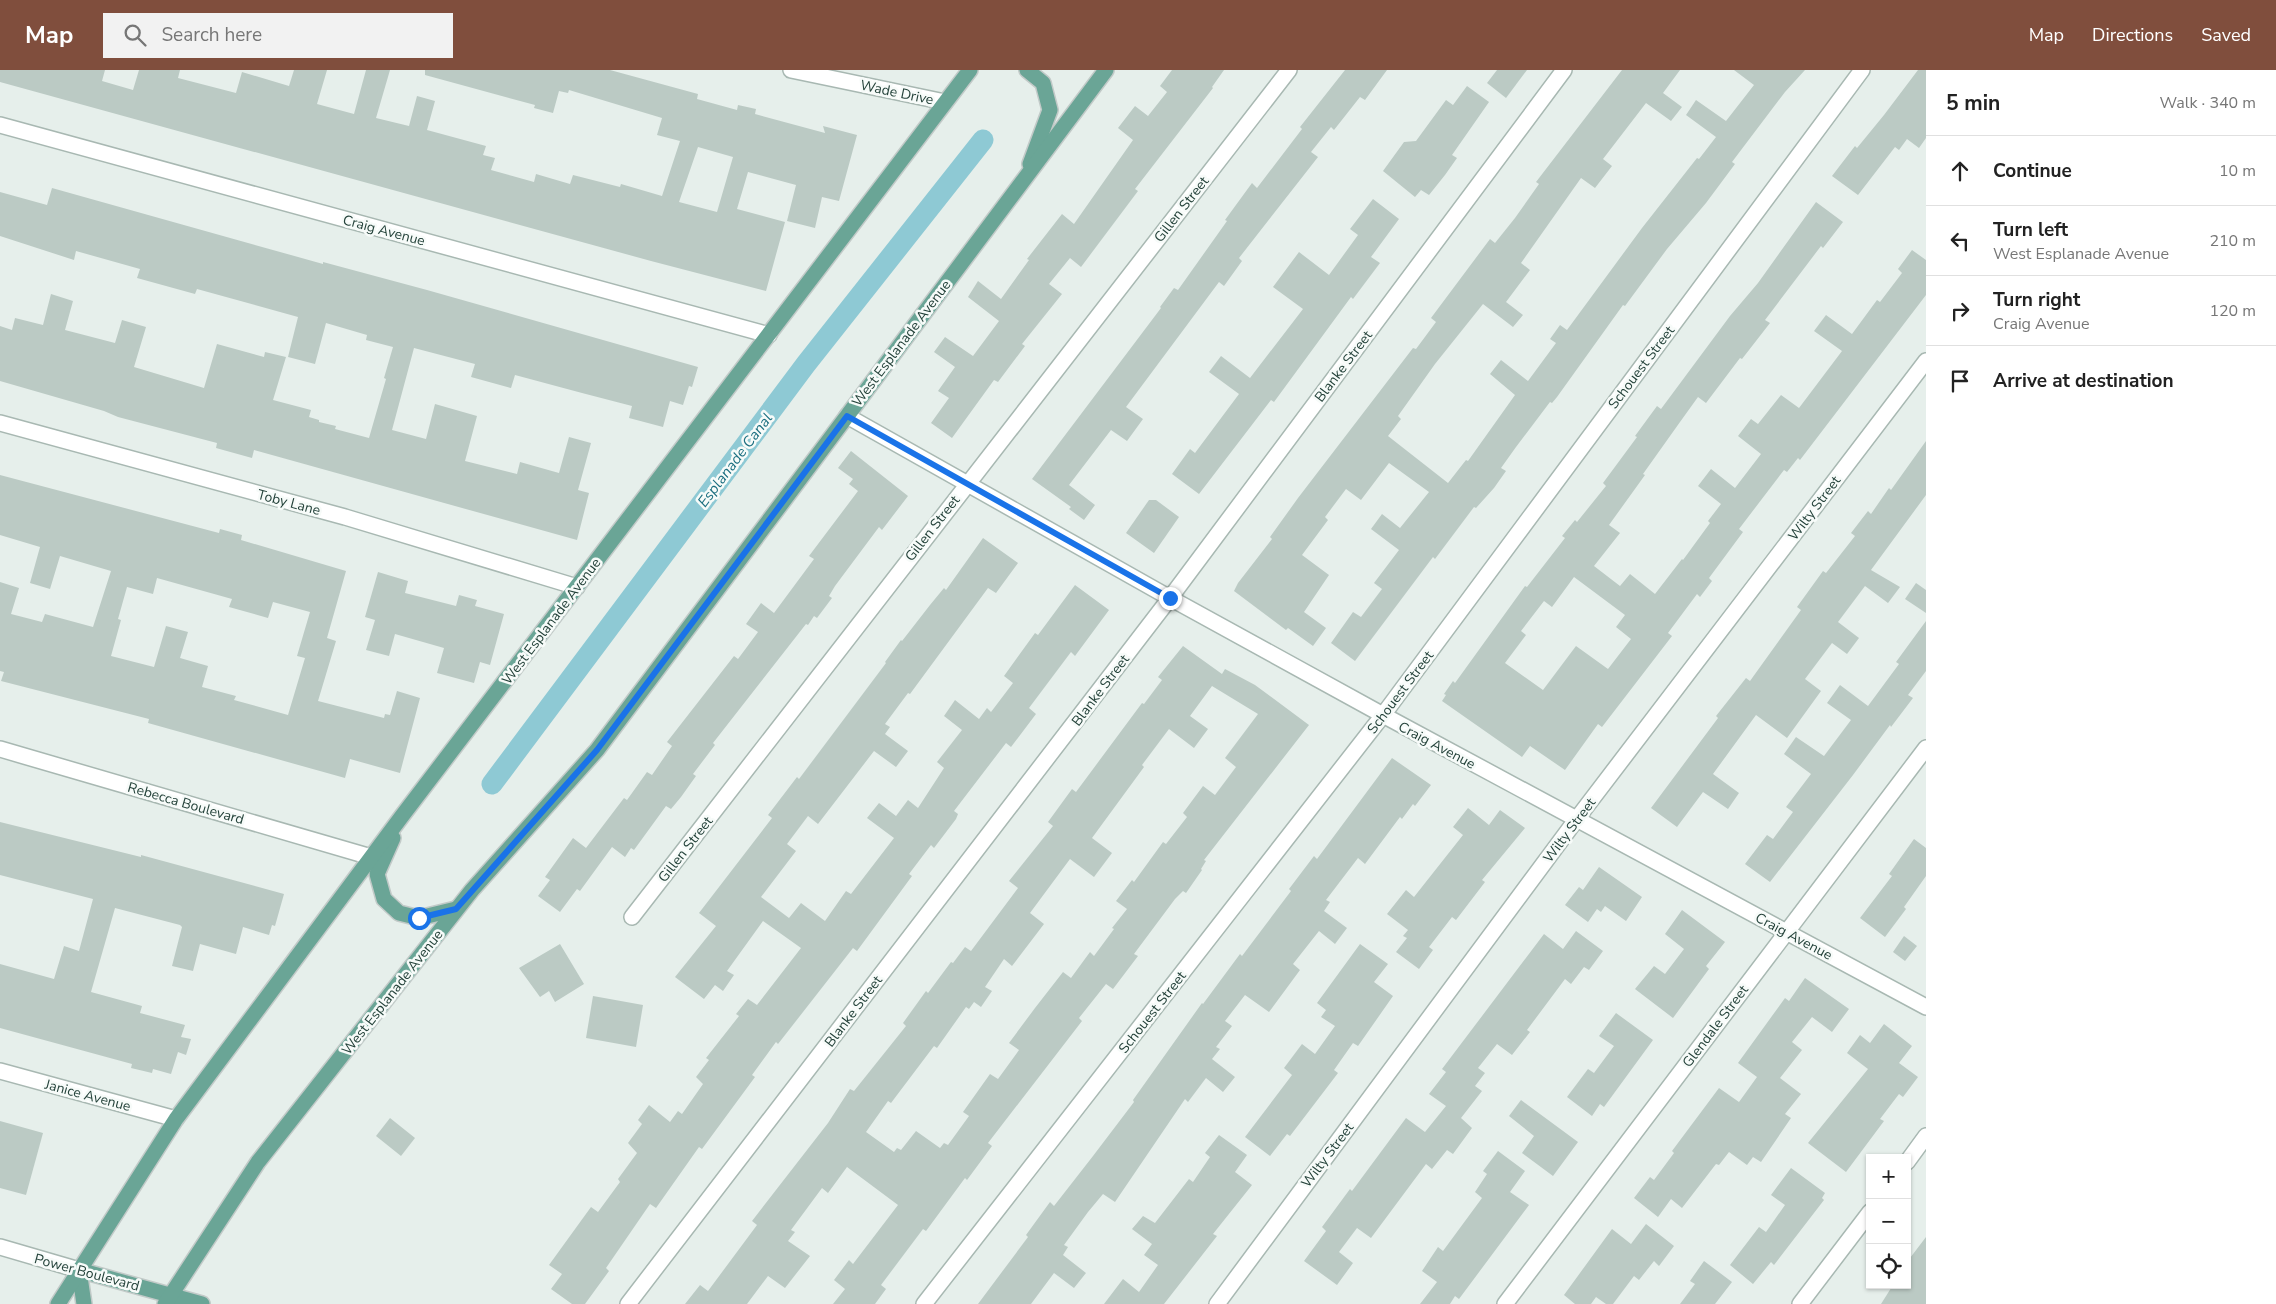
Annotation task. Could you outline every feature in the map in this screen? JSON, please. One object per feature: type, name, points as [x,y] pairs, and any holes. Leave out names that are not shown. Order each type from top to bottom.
[{"type":"main road","name":"West Esplanade Avenue","points":[[58,1304],[176,1120],[402,816],[970,70]]},
{"type":"main road","points":[[1023,181],[1050,110],[1043,83],[1027,70]]},
{"type":"main road","name":"West Esplanade Avenue","points":[[168,1300],[258,1162],[456,909],[597,750],[1106,70]]},
{"type":"main road","points":[[402,816],[378,874],[384,899],[399,913],[419,918],[456,909]]},
{"type":"main road","points":[[79,1270],[84,1304]]},
{"type":"main road","name":"Power Boulevard","points":[[79,1270],[168,1300],[202,1304]]},
{"type":"street","name":"Wade Drive","points":[[791,70],[945,102]]},
{"type":"street","name":"Gillen Street","points":[[632,917],[1289,70]]},
{"type":"street","name":"Blanke Street","points":[[628,1304],[1170,598],[1564,70]]},
{"type":"street","name":"Schouest Street","points":[[924,1304],[1383,716],[1862,70]]},
{"type":"street","name":"Craig Avenue","points":[[0,125],[768,335]]},
{"type":"street","name":"Wilty Street","points":[[1217,1304],[1576,820],[1926,361]]},
{"type":"street","name":"Craig Avenue","points":[[847,416],[1383,716],[1926,1006]]},
{"type":"street","name":"Toby Lane","points":[[0,423],[345,517],[577,587]]},
{"type":"street","name":"Glendale Street","points":[[1505,1304],[1926,748]]},
{"type":"street","name":"Rebecca Boulevard","points":[[0,749],[371,857]]},
{"type":"street","name":"Janice Avenue","points":[[0,1071],[176,1120]]},
{"type":"street","points":[[1911,1157],[1926,1136]]},
{"type":"street","points":[[1800,1304],[1866,1217]]},
{"type":"street","name":"Power Boulevard","points":[[0,1247],[79,1270]]},
{"type":"building","points":[[0,70],[105,70],[102,81],[133,90],[139,70],[180,70],[178,78],[236,93],[242,72],[289,86],[294,70],[327,70],[317,104],[354,114],[366,70],[390,70],[376,118],[409,126],[417,96],[435,101],[427,130],[486,146],[483,155],[495,158],[491,170],[534,182],[536,174],[570,184],[573,175],[620,187],[621,184],[662,196],[680,141],[657,135],[662,118],[569,90],[568,93],[559,91],[553,113],[534,108],[535,105],[425,75],[425,70],[610,70],[698,94],[697,99],[737,110],[738,105],[756,109],[755,114],[825,133],[823,126],[857,135],[839,201],[822,197],[815,228],[787,221],[796,185],[748,172],[737,209],[785,222],[766,291],[0,82]],"holes":[[[698,147],[733,157],[717,212],[679,202]]]},
{"type":"building","points":[[1172,70],[1224,70],[1213,88],[1135,189],[1138,191],[1081,267],[1070,258],[1049,284],[1062,294],[1022,344],[1025,346],[998,382],[994,380],[952,438],[931,423],[949,398],[938,391],[955,367],[934,352],[945,337],[973,356],[999,321],[968,297],[978,281],[1001,299],[1029,260],[1027,259],[1062,214],[1074,224],[1133,140],[1118,128],[1135,106],[1148,116],[1167,92],[1160,86]]},
{"type":"building","points":[[1345,70],[1387,70],[1365,100],[1360,97],[1334,130],[1331,127],[1311,152],[1318,157],[1239,258],[1242,261],[1224,286],[1219,282],[1126,407],[1143,419],[1127,441],[1111,430],[1069,485],[1095,505],[1084,520],[1069,509],[1071,507],[1032,479],[1174,288],[1178,290],[1252,183],[1257,188],[1302,129],[1300,127]]},
{"type":"building","points":[[1497,70],[1527,70],[1506,98],[1487,83]]},
{"type":"building","points":[[1622,70],[1680,70],[1663,93],[1682,107],[1671,121],[1646,103],[1603,159],[1612,166],[1595,188],[1581,178],[1521,263],[1530,270],[1506,302],[1523,315],[1513,327],[1483,304],[1435,364],[1398,416],[1401,419],[1388,436],[1448,483],[1466,460],[1468,461],[1515,395],[1490,374],[1501,360],[1528,381],[1556,343],[1550,339],[1560,325],[1567,330],[1642,228],[1716,137],[1686,115],[1696,100],[1726,121],[1754,85],[1734,70],[1805,70],[1785,92],[1732,162],[1735,164],[1706,203],[1667,249],[1625,306],[1623,305],[1557,397],[1552,403],[1550,402],[1516,447],[1501,468],[1506,471],[1494,488],[1476,508],[1474,507],[1435,559],[1433,557],[1355,661],[1331,643],[1353,612],[1361,617],[1382,589],[1374,583],[1399,550],[1371,529],[1382,514],[1400,528],[1429,492],[1389,463],[1361,500],[1346,489],[1325,517],[1328,520],[1302,555],[1329,575],[1304,612],[1326,628],[1313,646],[1288,628],[1286,630],[1234,591],[1238,583],[1272,539],[1270,537],[1298,498],[1413,348],[1416,349],[1436,322],[1431,318],[1490,239],[1495,243],[1515,218],[1539,184],[1536,182]]},
{"type":"building","points":[[1918,70],[1926,70],[1926,138],[1919,148],[1907,139],[1899,150],[1895,147],[1858,195],[1832,176],[1855,146],[1857,148],[1884,115]]},
{"type":"building","points":[[1467,86],[1489,102],[1452,155],[1457,158],[1445,175],[1429,195],[1421,190],[1415,197],[1383,171],[1404,142],[1416,141],[1446,100],[1453,105]]},
{"type":"building","points":[[52,188],[323,264],[323,262],[427,290],[698,367],[692,387],[689,386],[683,405],[670,401],[663,427],[629,418],[632,406],[515,375],[511,388],[471,377],[475,364],[414,348],[392,430],[426,439],[435,404],[477,416],[465,461],[517,474],[520,462],[559,473],[569,437],[591,443],[578,490],[589,493],[577,540],[254,450],[252,458],[216,448],[217,443],[118,417],[104,411],[0,381],[0,326],[12,330],[15,318],[43,325],[51,294],[73,301],[65,330],[115,343],[122,320],[146,327],[134,367],[204,388],[217,344],[264,357],[265,352],[286,357],[273,400],[311,410],[309,417],[319,420],[319,422],[336,426],[335,429],[369,438],[393,347],[366,340],[367,335],[326,323],[315,364],[288,357],[298,317],[197,289],[195,294],[137,278],[140,269],[76,251],[74,260],[0,236],[0,192],[47,205]]},
{"type":"building","points":[[1373,199],[1399,219],[1371,257],[1380,263],[1353,299],[1351,297],[1274,402],[1271,400],[1199,494],[1172,474],[1190,449],[1195,453],[1239,394],[1209,372],[1221,356],[1250,378],[1303,309],[1273,287],[1299,252],[1329,275],[1358,235],[1350,229]]},
{"type":"building","points":[[1816,202],[1843,222],[1823,248],[1821,246],[1765,320],[1770,323],[1742,359],[1740,358],[1706,403],[1698,397],[1609,525],[1620,533],[1594,566],[1620,586],[1630,574],[1655,594],[1683,560],[1710,523],[1708,521],[1721,504],[1698,486],[1711,469],[1735,488],[1761,454],[1738,436],[1751,419],[1758,424],[1781,395],[1799,408],[1842,351],[1814,331],[1826,315],[1852,334],[1877,300],[1880,302],[1902,273],[1898,269],[1912,250],[1926,260],[1926,295],[1800,460],[1798,458],[1787,472],[1784,470],[1739,529],[1743,532],[1709,578],[1712,581],[1700,597],[1697,594],[1668,633],[1672,636],[1602,727],[1598,724],[1565,770],[1530,746],[1522,757],[1442,701],[1446,695],[1444,694],[1453,681],[1455,683],[1525,586],[1527,587],[1565,538],[1562,536],[1575,520],[1577,522],[1606,486],[1603,483],[1657,406],[1661,409],[1730,316],[1758,283]],"holes":[[[1574,577],[1625,615],[1616,627],[1631,639],[1608,669],[1576,646],[1543,690],[1505,663],[1526,635],[1521,631],[1544,601],[1552,607]]]},
{"type":"building","points":[[1926,441],[1926,495],[1871,570],[1900,587],[1888,603],[1865,586],[1838,622],[1859,638],[1847,654],[1832,643],[1805,679],[1821,691],[1787,738],[1756,715],[1713,774],[1739,793],[1728,809],[1703,792],[1677,827],[1651,808],[1718,718],[1716,716],[1746,678],[1750,681],[1801,610],[1797,607],[1823,571],[1826,573],[1855,536],[1851,533],[1868,511],[1871,514],[1889,488],[1891,490]]},
{"type":"building","points":[[851,451],[908,496],[882,530],[879,527],[835,586],[829,596],[832,598],[817,618],[814,616],[808,625],[806,624],[713,743],[715,745],[693,774],[696,776],[671,809],[666,806],[634,850],[631,848],[625,857],[612,847],[580,891],[577,889],[560,912],[538,896],[550,880],[545,877],[573,838],[586,848],[624,798],[627,800],[647,772],[652,775],[672,746],[667,742],[734,656],[738,659],[758,632],[746,624],[761,603],[774,613],[814,559],[809,556],[858,491],[849,484],[853,479],[838,468]]},
{"type":"building","points":[[0,475],[219,533],[220,529],[242,535],[241,540],[346,571],[327,638],[336,641],[318,701],[384,718],[385,714],[390,715],[397,691],[420,698],[400,773],[350,759],[345,778],[148,723],[149,719],[1,681],[4,672],[0,671],[0,582],[19,588],[11,614],[42,622],[45,614],[93,627],[111,571],[60,556],[50,589],[30,583],[40,547],[0,535]],"holes":[[[157,578],[232,599],[229,607],[268,618],[273,602],[310,612],[297,656],[305,658],[288,715],[234,700],[236,696],[202,687],[208,666],[180,658],[188,632],[166,626],[154,667],[111,656],[121,620],[118,619],[127,587],[153,594]]]},
{"type":"building","points":[[1149,500],[1156,500],[1179,517],[1154,553],[1126,533]]},
{"type":"building","points":[[983,538],[1018,563],[996,593],[988,588],[910,694],[908,693],[885,724],[890,727],[885,734],[908,751],[896,767],[874,751],[818,824],[808,816],[787,844],[796,851],[761,897],[789,918],[801,903],[825,921],[846,891],[851,894],[894,838],[867,818],[879,803],[896,816],[908,800],[918,808],[944,768],[937,762],[962,730],[944,716],[955,700],[979,719],[987,708],[991,712],[1013,683],[1004,676],[1035,633],[1038,635],[1075,585],[1109,610],[1075,656],[1071,652],[1029,708],[1036,714],[1011,747],[1006,743],[954,811],[958,814],[956,819],[934,848],[931,845],[909,874],[912,876],[857,951],[853,948],[778,1044],[776,1042],[752,1075],[755,1077],[702,1149],[699,1147],[656,1208],[650,1204],[606,1268],[609,1271],[585,1304],[572,1304],[551,1289],[562,1274],[549,1265],[591,1207],[598,1212],[620,1182],[618,1179],[637,1153],[628,1143],[642,1124],[638,1120],[649,1105],[670,1122],[678,1111],[682,1114],[703,1084],[696,1077],[709,1060],[706,1058],[739,1016],[736,1014],[748,999],[757,1005],[801,948],[763,921],[727,971],[734,975],[723,991],[715,985],[704,999],[675,977],[716,926],[699,913],[772,818],[768,815],[797,777],[799,779],[886,663],[901,640],[944,588],[946,590]]},
{"type":"building","points":[[378,572],[408,581],[405,593],[456,606],[459,595],[477,600],[475,606],[504,614],[490,665],[480,662],[474,683],[437,673],[444,648],[395,634],[389,656],[366,650],[375,620],[365,617]]},
{"type":"building","points":[[1916,583],[1926,590],[1926,613],[1905,599]]},
{"type":"building","points":[[1926,621],[1926,671],[1908,695],[1913,698],[1891,727],[1890,725],[1770,882],[1745,864],[1767,835],[1773,839],[1793,812],[1786,807],[1811,774],[1784,754],[1796,737],[1824,756],[1851,720],[1827,703],[1840,685],[1868,706],[1899,664],[1896,662]]},
{"type":"building","points":[[1183,646],[1222,674],[1225,669],[1255,685],[1309,725],[1204,860],[1206,861],[1202,870],[1186,893],[1183,891],[1175,899],[1134,954],[1138,956],[1113,989],[1106,984],[1079,1018],[1082,1021],[988,1143],[992,1146],[967,1180],[965,1178],[926,1231],[923,1229],[881,1285],[886,1289],[875,1304],[833,1304],[845,1289],[834,1280],[849,1260],[853,1264],[898,1205],[847,1167],[828,1193],[822,1188],[791,1230],[795,1232],[788,1241],[810,1256],[785,1288],[768,1276],[747,1304],[685,1304],[700,1285],[708,1291],[757,1225],[752,1221],[828,1123],[850,1089],[854,1091],[906,1026],[903,1023],[926,991],[928,993],[951,962],[953,963],[965,947],[971,951],[1018,888],[1009,881],[1053,826],[1048,822],[1072,789],[1076,792],[1142,703],[1144,704],[1162,680],[1158,677]],"holes":[[[1212,686],[1258,714],[1225,758],[1236,767],[1215,795],[1203,786],[1183,813],[1187,817],[1166,844],[1163,842],[1134,882],[1132,880],[1116,901],[1127,909],[1112,928],[1114,929],[1094,956],[1090,952],[1071,978],[1063,972],[1035,1008],[1009,1043],[1019,1050],[998,1079],[990,1074],[963,1112],[969,1116],[948,1145],[944,1143],[940,1148],[916,1131],[901,1150],[897,1148],[894,1152],[866,1132],[888,1101],[891,1103],[934,1046],[937,1048],[966,1007],[969,1009],[974,1002],[981,1007],[992,991],[985,987],[1004,959],[1012,966],[1044,924],[1030,913],[1070,859],[1094,877],[1112,853],[1092,838],[1144,767],[1142,765],[1169,729],[1194,748],[1208,729],[1190,716]]]},
{"type":"building","points":[[1392,758],[1431,785],[1415,806],[1413,804],[1402,819],[1400,817],[1365,864],[1358,858],[1326,900],[1330,902],[1324,911],[1347,928],[1335,944],[1319,931],[1293,964],[1300,970],[1269,1012],[1245,995],[1225,1021],[1232,1026],[1216,1047],[1220,1049],[1212,1059],[1235,1077],[1223,1092],[1206,1078],[1188,1102],[1185,1099],[1115,1202],[1103,1194],[1088,1212],[1064,1245],[1068,1247],[1063,1255],[1086,1273],[1074,1288],[1054,1273],[1031,1304],[978,1304],[1028,1237],[1026,1235],[1050,1202],[1054,1206],[1093,1156],[1134,1102],[1133,1100],[1202,1003],[1240,954],[1242,956],[1291,891],[1289,889],[1314,856],[1317,859]]},
{"type":"building","points":[[1468,808],[1489,825],[1500,810],[1525,828],[1482,880],[1485,882],[1456,920],[1452,917],[1429,947],[1433,950],[1419,969],[1396,952],[1407,938],[1403,936],[1408,930],[1387,914],[1406,890],[1414,897],[1463,835],[1453,827]]},
{"type":"building","points":[[0,822],[141,857],[141,855],[284,894],[275,926],[272,925],[269,935],[243,927],[236,954],[200,944],[193,971],[172,966],[182,927],[180,925],[115,908],[91,992],[142,1006],[140,1013],[185,1025],[181,1037],[191,1039],[186,1055],[178,1052],[171,1074],[153,1069],[152,1073],[131,1068],[132,1064],[0,1028],[0,964],[54,979],[64,946],[79,951],[93,899],[0,875]]},
{"type":"building","points":[[1914,839],[1926,848],[1926,876],[1904,907],[1906,909],[1885,937],[1860,918],[1892,876],[1889,874]]},
{"type":"building","points":[[1599,867],[1642,897],[1626,921],[1605,906],[1601,912],[1597,909],[1588,922],[1565,905],[1579,887],[1583,890]]},
{"type":"building","points":[[1682,910],[1725,942],[1706,966],[1709,969],[1673,1018],[1635,989],[1654,966],[1665,974],[1684,949],[1665,934]]},
{"type":"building","points":[[1576,931],[1603,951],[1589,970],[1584,967],[1571,984],[1565,979],[1527,1030],[1530,1032],[1512,1055],[1497,1044],[1478,1068],[1485,1073],[1475,1086],[1482,1091],[1461,1118],[1472,1128],[1453,1154],[1447,1150],[1432,1169],[1426,1164],[1371,1238],[1357,1228],[1339,1252],[1353,1263],[1337,1285],[1304,1261],[1326,1231],[1322,1227],[1350,1189],[1352,1191],[1406,1118],[1425,1132],[1446,1106],[1429,1094],[1446,1072],[1442,1069],[1544,934],[1563,949]]},
{"type":"building","points":[[1904,936],[1917,946],[1905,961],[1893,952]]},
{"type":"building","points":[[560,944],[584,984],[555,1002],[549,991],[540,997],[519,968]]},
{"type":"building","points":[[1360,944],[1388,964],[1374,982],[1393,996],[1358,1046],[1353,1043],[1334,1070],[1338,1073],[1290,1136],[1287,1134],[1270,1156],[1245,1137],[1292,1075],[1284,1068],[1302,1044],[1315,1054],[1335,1026],[1321,1017],[1326,1010],[1317,1003]]},
{"type":"building","points":[[1805,978],[1849,1009],[1832,1032],[1812,1017],[1792,1042],[1802,1050],[1780,1078],[1801,1094],[1785,1114],[1791,1118],[1761,1162],[1753,1157],[1747,1165],[1729,1152],[1719,1165],[1716,1164],[1682,1208],[1671,1199],[1658,1217],[1634,1198],[1650,1177],[1654,1180],[1674,1153],[1672,1151],[1719,1088],[1739,1102],[1757,1077],[1738,1063],[1785,998],[1789,1001]]},
{"type":"building","points":[[593,996],[643,1005],[636,1047],[586,1038]]},
{"type":"building","points":[[1616,1013],[1653,1040],[1604,1107],[1600,1104],[1592,1116],[1567,1097],[1588,1069],[1594,1073],[1614,1046],[1599,1036]]},
{"type":"building","points":[[1884,1024],[1912,1046],[1899,1063],[1918,1077],[1903,1097],[1899,1094],[1880,1119],[1884,1121],[1846,1172],[1808,1143],[1868,1069],[1847,1053],[1860,1035],[1870,1043]]},
{"type":"building","points":[[1521,1100],[1578,1142],[1553,1176],[1522,1153],[1534,1136],[1509,1116]]},
{"type":"building","points":[[390,1118],[415,1138],[401,1156],[376,1136]]},
{"type":"building","points":[[0,1121],[43,1133],[26,1195],[0,1188]]},
{"type":"building","points":[[1219,1135],[1247,1155],[1235,1172],[1252,1185],[1213,1234],[1217,1236],[1164,1304],[1104,1304],[1123,1279],[1139,1292],[1158,1265],[1144,1255],[1152,1244],[1132,1229],[1143,1216],[1155,1223],[1189,1179],[1193,1182],[1210,1157],[1205,1153]]},
{"type":"building","points":[[1498,1151],[1525,1171],[1510,1192],[1529,1205],[1459,1299],[1455,1296],[1450,1304],[1420,1304],[1437,1282],[1422,1271],[1438,1247],[1443,1251],[1482,1198],[1475,1192],[1487,1174],[1483,1171]]},
{"type":"building","points":[[1791,1168],[1825,1193],[1822,1198],[1824,1200],[1774,1265],[1771,1262],[1753,1284],[1730,1265],[1759,1227],[1766,1232],[1785,1205],[1771,1195]]},
{"type":"building","points":[[1646,1224],[1674,1246],[1659,1266],[1654,1261],[1639,1280],[1634,1276],[1613,1304],[1606,1304],[1596,1297],[1591,1304],[1575,1304],[1564,1295],[1612,1229],[1631,1244]]},
{"type":"building","points":[[1926,1237],[1926,1304],[1881,1304],[1890,1289],[1911,1289],[1911,1257]]},
{"type":"building","points":[[1704,1261],[1732,1282],[1715,1304],[1680,1304],[1695,1284],[1690,1281]]},
{"type":"waterway","name":"Esplanade Canal","points":[[492,784],[806,364],[983,140]]},
{"type":"route","points":[[419,918],[456,909],[597,750],[847,416],[1170,598]]}]
